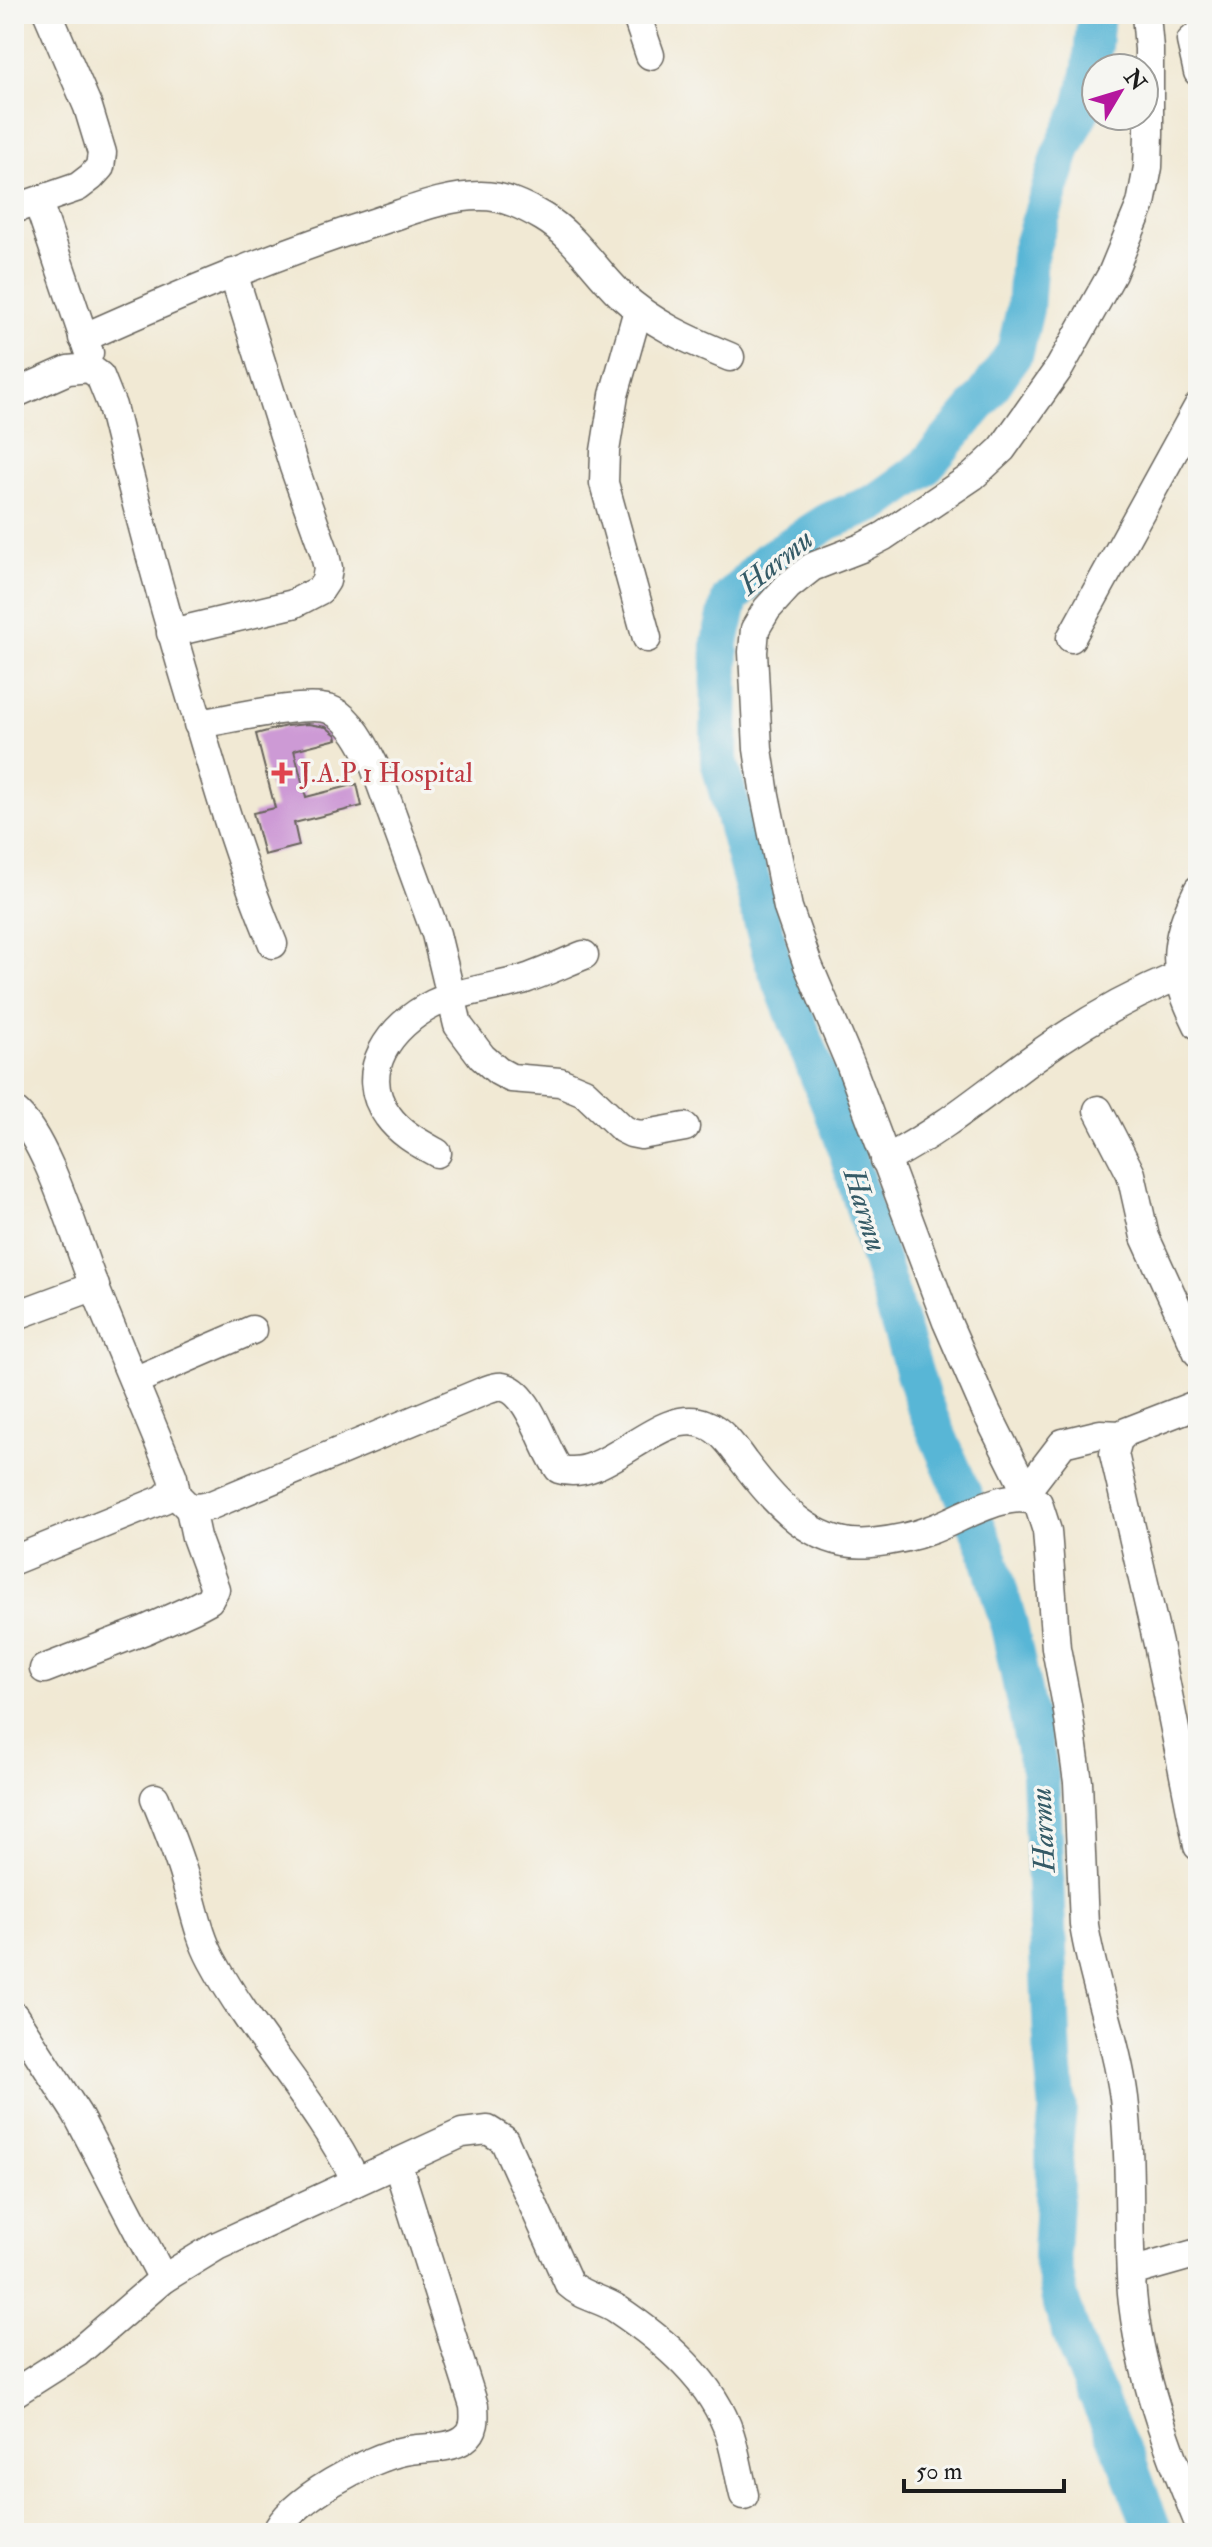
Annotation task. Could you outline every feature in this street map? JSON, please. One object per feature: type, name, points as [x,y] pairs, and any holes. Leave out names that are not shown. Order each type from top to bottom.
[{"type":"street","points":[[48,14],[88,107],[102,153],[100,167],[78,187],[26,206],[95,371],[108,393],[198,724],[238,857],[273,944]]},
{"type":"street","points":[[636,14],[650,55]]},
{"type":"street","points":[[1146,14],[1150,120],[1148,167],[1141,204],[1112,274],[1060,367],[1002,449],[973,476],[884,536],[812,567],[788,586],[767,609],[755,629],[753,652],[758,749],[788,908],[959,1352],[1019,1496],[1038,1503],[1043,1512],[1054,1634],[1078,1782],[1084,1925],[1114,2038],[1124,2097],[1135,2316],[1144,2362],[1169,2447],[1198,2521]]},
{"type":"street","points":[[1198,35],[1191,41],[1198,72]]},
{"type":"street","points":[[83,338],[233,273],[339,233],[436,201],[483,196],[505,199],[548,220],[638,310],[672,332],[730,357]]},
{"type":"street","points":[[171,633],[293,604],[320,590],[326,581],[328,568],[324,551],[285,441],[233,273]]},
{"type":"street","points":[[638,310],[614,395],[605,451],[604,483],[647,638]]},
{"type":"street","points":[[14,394],[75,367],[95,371]]},
{"type":"street","points":[[1071,638],[1198,407]]},
{"type":"street","points":[[198,724],[314,707],[327,708],[343,718],[374,765],[436,934],[458,1025],[482,1057],[511,1078],[560,1082],[572,1086],[597,1102],[631,1133],[641,1135],[685,1127]]},
{"type":"street","points":[[1198,890],[1179,937],[1176,954],[1178,976],[1198,1025]]},
{"type":"street","points":[[437,1153],[399,1129],[380,1103],[374,1073],[381,1051],[403,1024],[452,996],[522,980],[584,955]]},
{"type":"street","points":[[885,1160],[952,1120],[1031,1060],[1103,1013],[1143,990],[1178,976]]},
{"type":"street","points":[[1098,1110],[1131,1174],[1145,1237],[1198,1353]]},
{"type":"street","points":[[14,1111],[31,1127],[40,1145],[215,1589],[209,1600],[145,1630],[44,1669]]},
{"type":"street","points":[[14,1316],[95,1286]]},
{"type":"street","points":[[134,1381],[252,1330]]},
{"type":"street","points":[[14,1560],[164,1499],[209,1506],[484,1391],[504,1387],[524,1402],[550,1458],[559,1469],[579,1472],[678,1423],[705,1423],[719,1432],[783,1509],[824,1537],[849,1545],[927,1532],[1019,1496],[1063,1443],[1100,1434],[1121,1435],[1198,1404]]},
{"type":"street","points":[[1121,1435],[1115,1446],[1115,1463],[1158,1644],[1198,1846]]},
{"type":"street","points":[[155,1798],[179,1860],[198,1928],[212,1959],[251,2023],[328,2130],[356,2181]]},
{"type":"street","points":[[14,2016],[77,2114],[163,2279]]},
{"type":"street","points":[[14,2393],[77,2353],[163,2279],[217,2246],[462,2133],[488,2130],[504,2140],[569,2284],[578,2292],[614,2307],[677,2356],[700,2380],[730,2434],[744,2495]]},
{"type":"street","points":[[276,2533],[289,2513],[305,2500],[358,2468],[387,2455],[454,2444],[472,2431],[474,2406],[397,2163]]},
{"type":"street","points":[[1131,2272],[1198,2253]]},
{"type":"building","points":[[308,724],[326,727],[337,739],[294,750],[306,797],[357,784],[362,806],[294,823],[299,846],[264,855],[253,813],[275,808],[256,734]]},
{"type":"waterway","name":"Harmu","points":[[1096,14],[1091,68],[1082,109],[1063,148],[1029,255],[1025,309],[1015,352],[982,400],[923,469],[877,502],[829,521],[767,561],[730,599],[720,642],[719,760],[772,958],[842,1135],[923,1402],[986,1547],[1008,1621],[1040,1774],[1058,2110],[1051,2254],[1060,2299],[1079,2356],[1129,2466],[1154,2533]]},
{"type":"place","name":"J.A.P 1 Hospital","points":[[282,773]]}]
